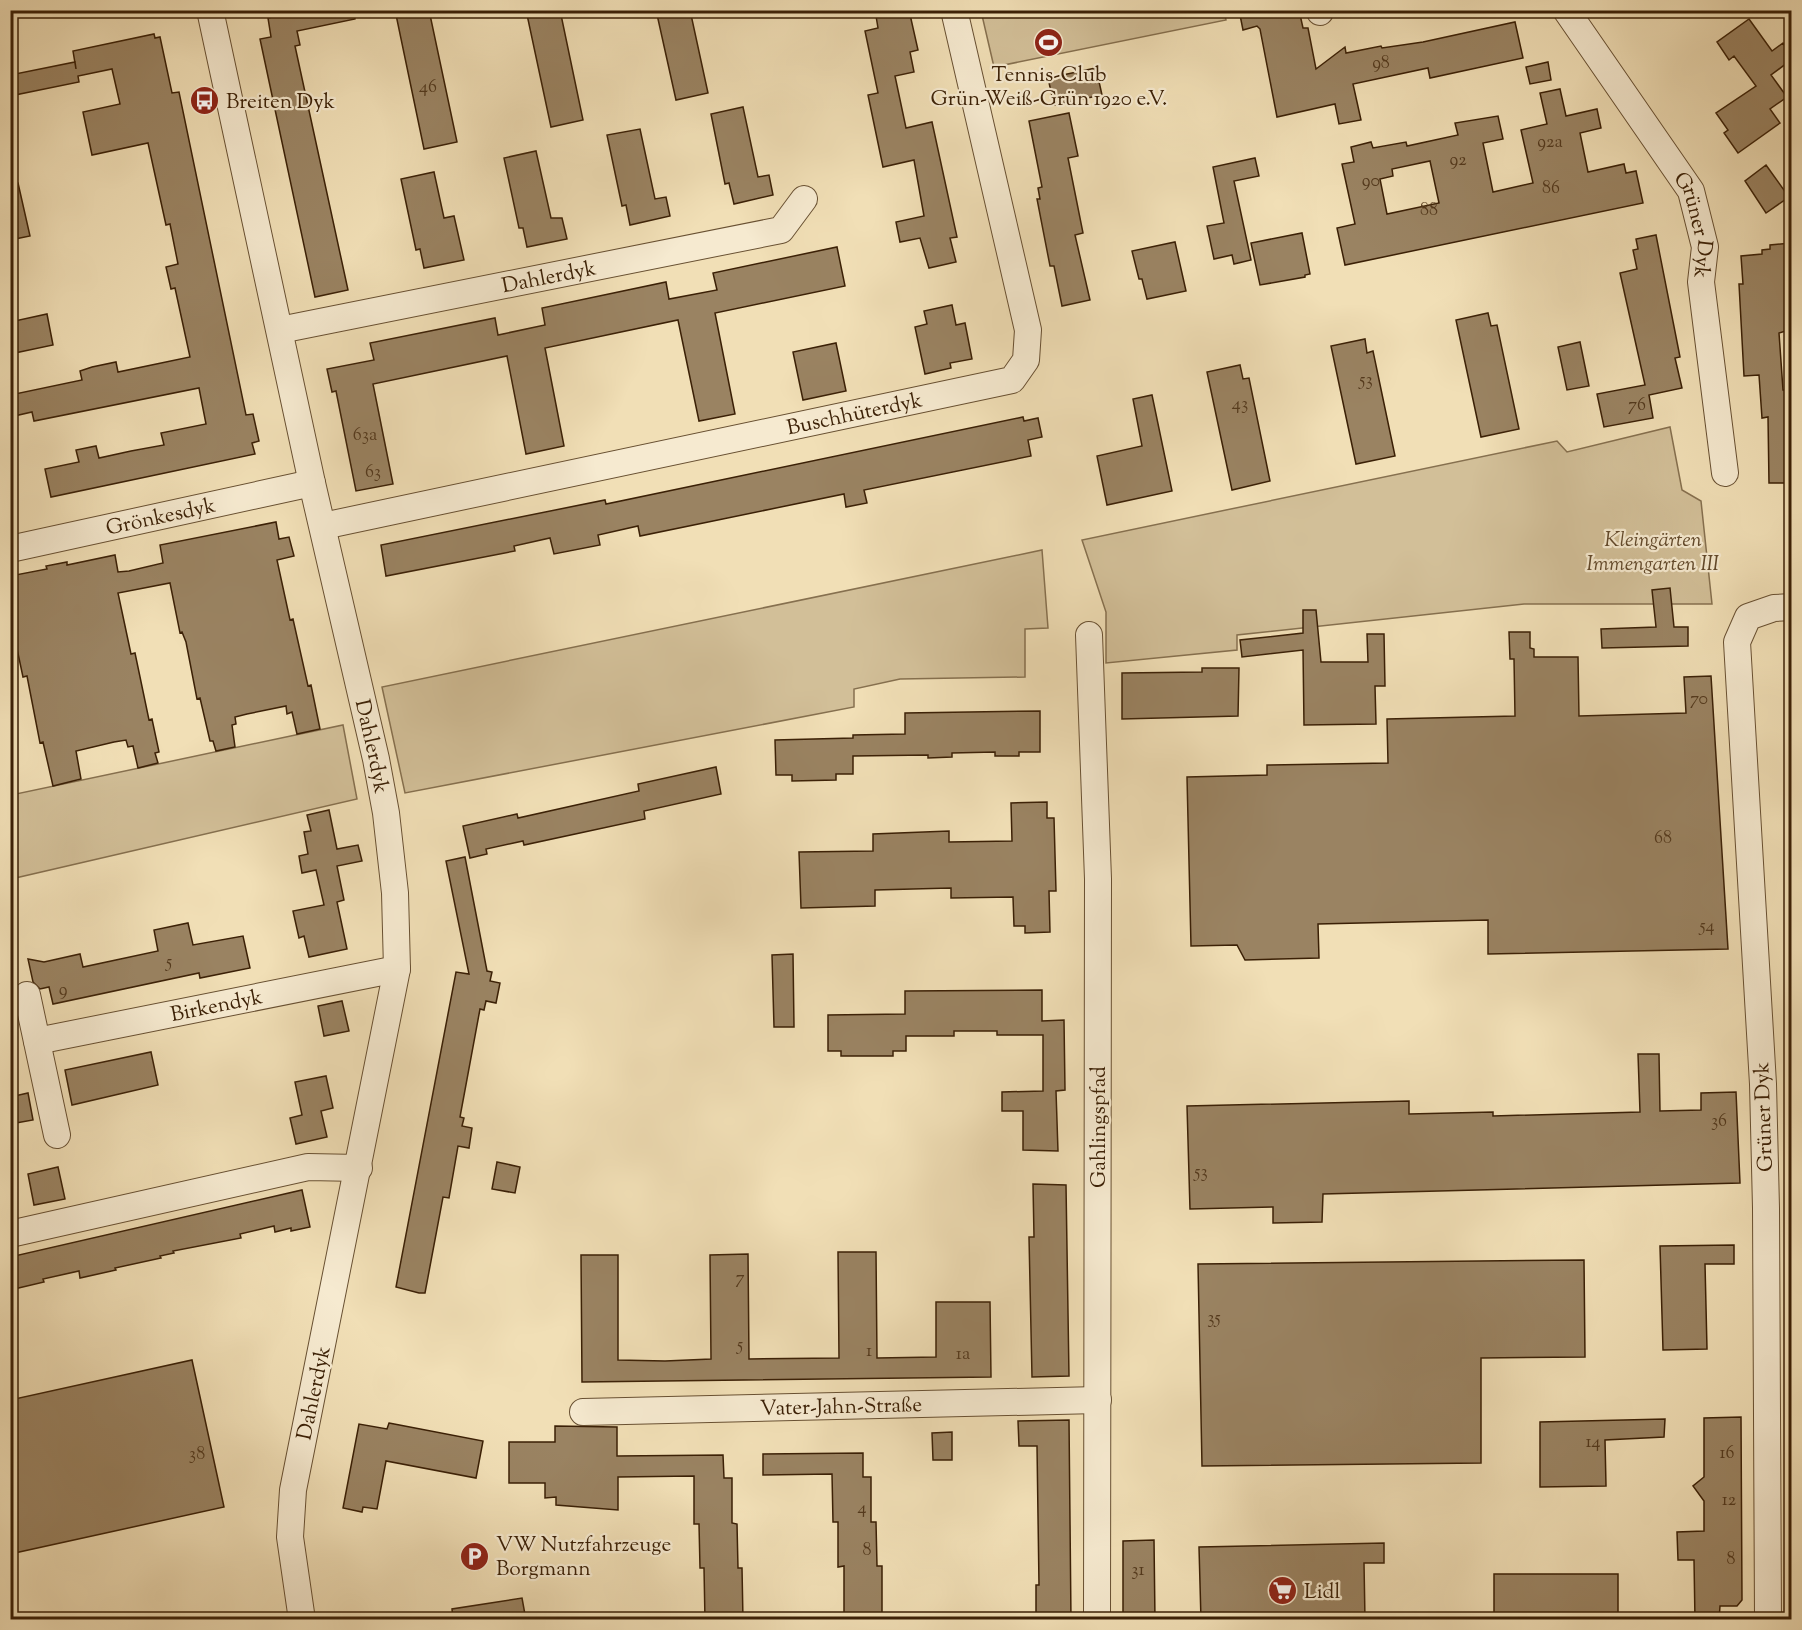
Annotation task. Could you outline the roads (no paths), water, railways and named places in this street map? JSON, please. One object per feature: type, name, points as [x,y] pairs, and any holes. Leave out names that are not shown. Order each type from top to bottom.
[{"type":"street","name":"Dahlerdyk","points":[[210,10],[312,483],[371,734],[386,813],[395,893],[397,969],[293,1490],[290,1537],[302,1620]]},
{"type":"street","name":"Buschhüterdyk","points":[[323,526],[1012,380],[1026,360],[1028,330],[954,10]]},
{"type":"street","name":"Grüner Dyk","points":[[1566,10],[1691,191],[1705,247],[1701,282],[1725,473]]},
{"type":"street","name":"Dahlerdyk","points":[[280,330],[781,230],[804,199]]},
{"type":"street","name":"Grönkesdyk","points":[[10,549],[312,483]]},
{"type":"street","name":"Grüner Dyk","points":[[1768,1620],[1766,1208],[1763,1084],[1737,642],[1748,617],[1774,608],[1791,607]]},
{"type":"street","name":"Gahlingspfad","points":[[1089,635],[1098,879],[1097,1620]]},
{"type":"street","name":"Birkendyk","points":[[37,1041],[397,969]]},
{"type":"street","points":[[27,995],[57,1135]]},
{"type":"street","points":[[10,1234],[308,1167],[359,1167]]},
{"type":"street","name":"Vater-Jahn-Straße","points":[[583,1412],[1098,1400]]},
{"type":"place","name":"Tennis-Club Grün-Weiß-Grün 1920 e.V.","points":[[1049,43]]},
{"type":"place","name":"Breiten Dyk","points":[[205,101]]},
{"type":"place","name":"VW Nutzfahrzeuge Borgmann","points":[[475,1556]]},
{"type":"place","name":"Lidl","points":[[1283,1591]]},
{"type":"park label","name":"Kleingärten Immengarten III","points":[[1653,551]]}]
